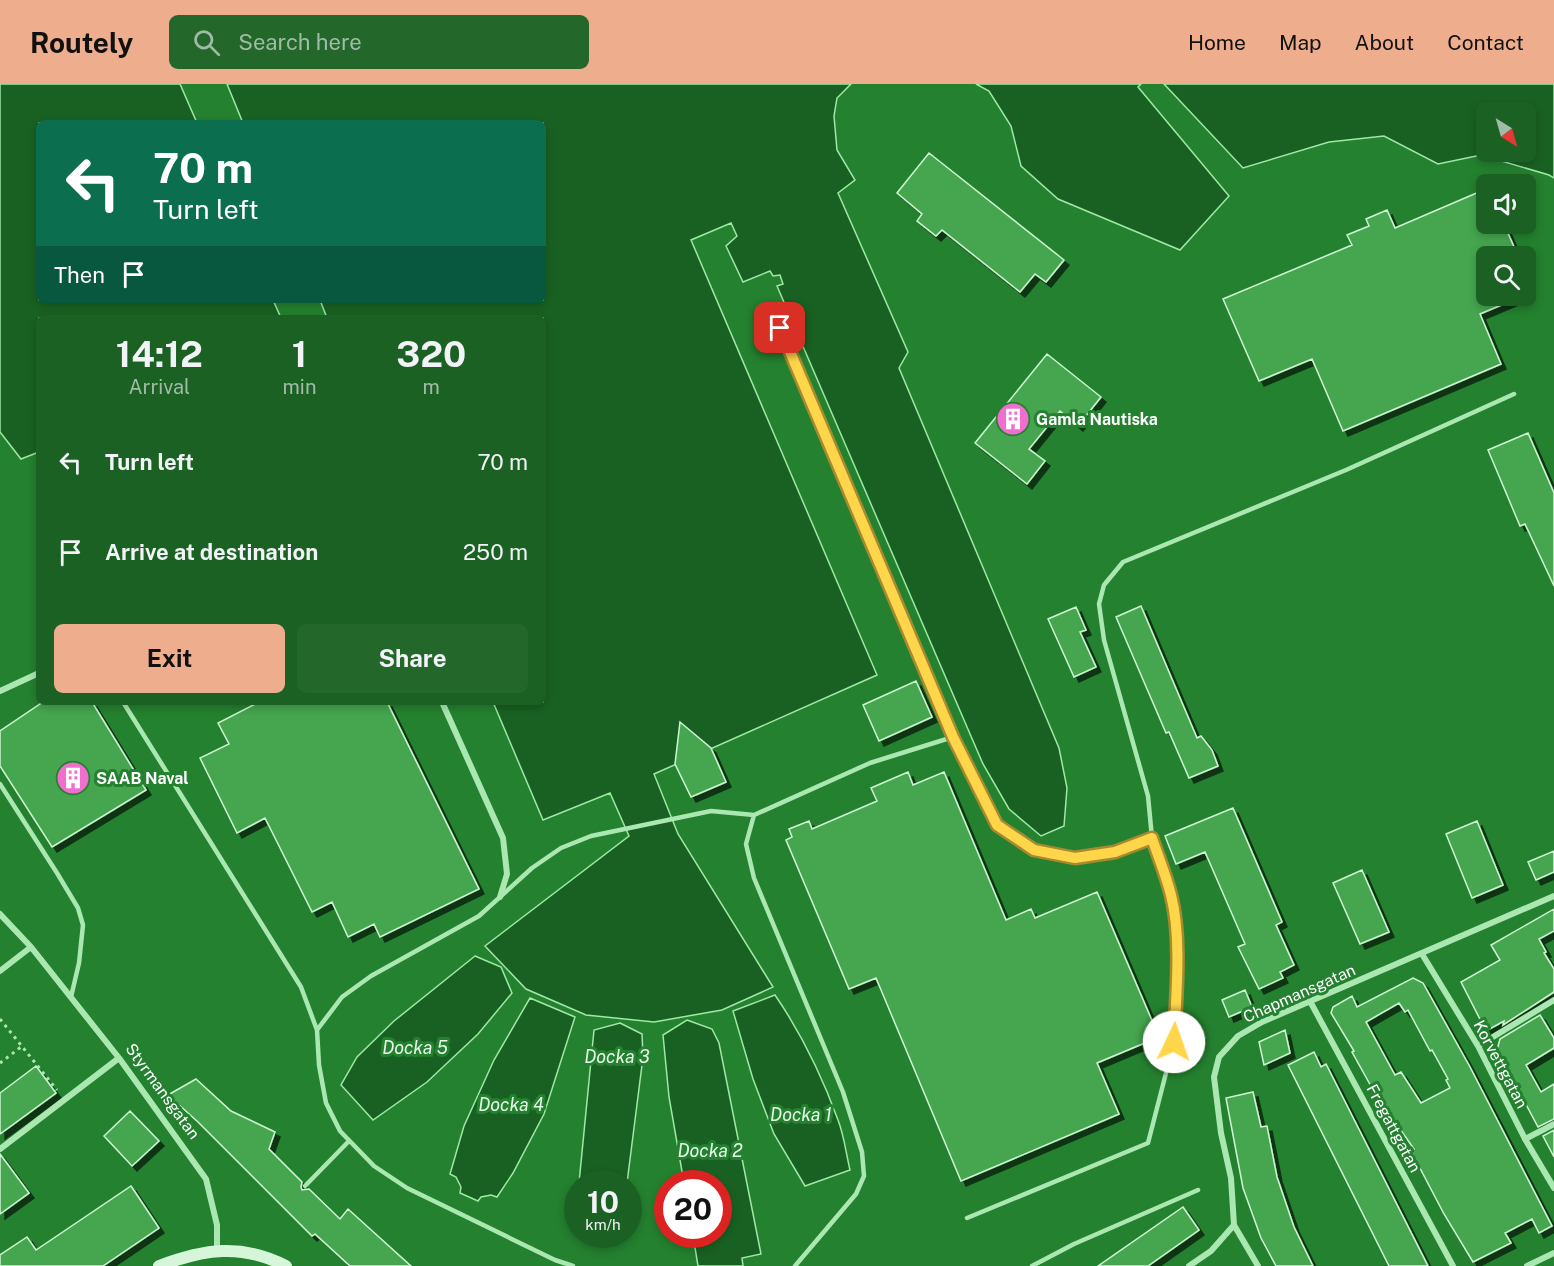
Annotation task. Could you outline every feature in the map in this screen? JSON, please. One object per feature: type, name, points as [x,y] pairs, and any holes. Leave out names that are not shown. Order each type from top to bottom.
[{"type":"street","points":[[0,691],[36,674]]},
{"type":"street","points":[[443,705],[503,838],[507,874],[500,897]]},
{"type":"street","name":"Chapmansgatan","points":[[1234,1225],[1230,1178],[1221,1133],[1214,1077],[1219,1057],[1238,1036],[1262,1022],[1311,1003],[1554,896]]},
{"type":"street","name":"Styrmansgatan","points":[[0,915],[31,947],[120,1058],[206,1179],[217,1225],[217,1250]]},
{"type":"street","points":[[0,970],[31,947]]},
{"type":"street","name":"Korvettgatan","points":[[1422,954],[1478,1046],[1525,1139],[1554,1188]]},
{"type":"street","points":[[1478,1046],[1554,1000]]},
{"type":"street","name":"Fregattgatan","points":[[1311,1003],[1453,1266]]},
{"type":"street","points":[[0,1149],[120,1058]]},
{"type":"street","points":[[1525,1139],[1554,1124]]},
{"type":"street","points":[[1189,1266],[1211,1251],[1234,1225],[1258,1266]]},
{"type":"street","points":[[159,1266],[189,1255],[217,1250],[254,1254],[285,1266]]},
{"type":"street","points":[[1527,1266],[1554,1253]]},
{"type":"lane","points":[[780,328],[953,737],[997,825],[1034,850],[1075,858],[1115,852],[1152,838]]},
{"type":"lane","points":[[967,1218],[1148,1143],[1174,1042],[1175,926],[1171,896],[1152,838],[1148,796],[1104,640],[1099,604],[1104,585],[1123,562],[1346,470],[1514,394]]},
{"type":"lane","points":[[125,705],[301,987],[317,1030],[319,1065],[326,1103],[340,1131],[374,1166],[407,1188],[555,1260],[573,1266]]},
{"type":"lane","points":[[317,1030],[342,997],[371,976],[479,916],[532,868],[561,848],[591,836],[711,811],[754,815],[870,763],[953,737]]},
{"type":"lane","points":[[0,784],[78,908],[83,925],[79,963],[71,998]]},
{"type":"lane","points":[[754,815],[746,844],[754,878],[843,1092],[862,1152],[864,1176],[856,1194],[795,1266]]},
{"type":"lane","points":[[305,1186],[349,1141]]},
{"type":"lane","points":[[1032,1266],[1074,1244],[1198,1190]]},
{"type":"path","points":[[0,1019],[64,1100]]},
{"type":"path","points":[[0,1063],[21,1047]]},
{"type":"water","points":[[0,84],[180,84],[196,120],[36,120],[36,303],[274,303],[280,315],[36,315],[36,453],[21,459],[0,432]]},
{"type":"water","points":[[227,84],[851,84],[837,98],[834,116],[837,150],[855,180],[838,193],[908,352],[899,368],[1059,748],[1067,788],[1064,826],[1041,836],[1009,809],[983,764],[777,286],[783,284],[780,275],[773,276],[770,271],[743,282],[726,246],[737,236],[731,223],[691,240],[877,675],[654,774],[678,834],[773,987],[722,1010],[654,1022],[586,1015],[526,989],[485,946],[629,836],[610,793],[543,820],[494,705],[546,705],[546,315],[326,315],[321,303],[546,303],[546,120],[242,120]]},
{"type":"water","points":[[976,84],[1141,84],[1138,87],[1229,196],[1180,250],[1058,199],[1021,166],[1011,126],[989,91]]},
{"type":"water","points":[[1164,84],[1554,84],[1554,178],[1505,162],[1536,162],[1536,102],[1476,102],[1476,156],[1438,164],[1384,136],[1329,142],[1243,168]]},
{"type":"water","name":"Docka 5","points":[[475,956],[501,967],[512,993],[478,1034],[427,1082],[373,1120],[341,1085],[357,1057],[394,1021]]},
{"type":"water","name":"Docka 1","points":[[775,995],[802,1040],[825,1087],[840,1126],[850,1170],[805,1186],[774,1134],[753,1079],[733,1011]]},
{"type":"water","name":"Docka 4","points":[[530,998],[575,1017],[544,1114],[513,1173],[497,1197],[491,1195],[481,1197],[478,1201],[460,1193],[461,1187],[456,1177],[450,1174],[464,1126],[494,1060]]},
{"type":"water","name":"Docka 2","points":[[687,1020],[712,1029],[719,1043],[761,1254],[742,1258],[743,1266],[698,1266],[695,1248],[732,1248],[732,1170],[682,1170],[669,1097],[663,1035]]},
{"type":"water","name":"Docka 3","points":[[620,1023],[642,1034],[643,1057],[629,1170],[580,1170],[594,1030]]},
{"type":"building","points":[[929,153],[1064,260],[1046,282],[1035,274],[1020,292],[942,230],[936,236],[917,221],[922,214],[897,193]]},
{"type":"building","points":[[1476,193],[1476,234],[1508,234],[1514,246],[1476,246],[1476,306],[1499,306],[1480,314],[1501,364],[1343,431],[1312,359],[1259,381],[1223,299],[1352,245],[1347,235],[1369,226],[1366,219],[1387,210],[1395,228]]},
{"type":"building","name":"Gamla Nautiska","points":[[1047,354],[1101,397],[1078,426],[1060,411],[1029,449],[1045,461],[1027,484],[975,443]]},
{"type":"building","points":[[1528,433],[1554,493],[1554,586],[1525,524],[1520,526],[1488,450]]},
{"type":"building","points":[[1141,606],[1197,738],[1201,736],[1212,750],[1218,766],[1189,778],[1169,732],[1166,733],[1116,617]]},
{"type":"building","points":[[1076,607],[1086,630],[1080,632],[1096,667],[1074,677],[1048,619]]},
{"type":"building","points":[[916,681],[932,717],[879,741],[863,705]]},
{"type":"building","name":"SAAB Naval","points":[[39,705],[94,705],[146,790],[52,847],[0,766],[0,731]]},
{"type":"building","points":[[253,705],[388,705],[479,889],[380,937],[374,924],[348,937],[332,902],[312,912],[265,818],[237,833],[200,758],[229,744],[218,723]]},
{"type":"building","points":[[680,722],[711,748],[726,782],[691,797],[675,764]]},
{"type":"building","points":[[908,772],[913,785],[944,772],[1006,920],[1031,909],[1035,918],[1097,892],[1159,1037],[1097,1063],[1119,1114],[961,1181],[876,978],[849,989],[786,840],[792,837],[789,829],[809,821],[812,829],[877,801],[871,788]]},
{"type":"building","points":[[1233,808],[1282,922],[1276,925],[1294,965],[1280,972],[1283,978],[1259,989],[1238,947],[1245,944],[1205,852],[1176,864],[1165,836]]},
{"type":"building","points":[[1477,821],[1503,885],[1472,898],[1446,834]]},
{"type":"building","points":[[1554,851],[1554,872],[1536,880],[1528,862]]},
{"type":"building","points":[[1362,870],[1389,932],[1360,944],[1333,883]]},
{"type":"building","points":[[1554,909],[1554,931],[1539,939],[1554,969],[1554,992],[1503,1025],[1504,1021],[1486,1031],[1461,982],[1500,960],[1491,945]]},
{"type":"building","points":[[1413,978],[1423,983],[1470,1067],[1552,1226],[1539,1233],[1532,1219],[1505,1233],[1511,1243],[1473,1262],[1444,1214],[1411,1151],[1414,1149],[1393,1119],[1375,1086],[1372,1088],[1352,1052],[1354,1051],[1331,1013],[1333,1007],[1352,996],[1357,1007]],"holes":[[[1399,1003],[1405,1012],[1408,1010],[1430,1051],[1432,1050],[1448,1079],[1446,1080],[1450,1088],[1421,1103],[1401,1072],[1395,1075],[1366,1022]]]},
{"type":"building","points":[[1245,990],[1252,1007],[1229,1017],[1222,1000]]},
{"type":"building","points":[[1540,1015],[1554,1038],[1554,1048],[1526,1065],[1541,1092],[1554,1084],[1554,1119],[1538,1127],[1497,1050],[1500,1039]]},
{"type":"building","points":[[1285,1030],[1290,1053],[1264,1065],[1259,1042]]},
{"type":"building","points":[[1314,1052],[1321,1067],[1326,1064],[1428,1266],[1389,1266],[1288,1065]]},
{"type":"building","points":[[36,1066],[56,1093],[0,1134],[0,1093]]},
{"type":"building","points":[[196,1079],[231,1111],[275,1132],[269,1149],[302,1182],[302,1190],[309,1189],[340,1219],[348,1209],[411,1266],[350,1266],[315,1234],[312,1236],[168,1095]]},
{"type":"building","points":[[1253,1092],[1261,1127],[1267,1126],[1277,1177],[1294,1227],[1313,1266],[1276,1266],[1261,1238],[1243,1188],[1226,1098]]},
{"type":"building","points":[[130,1111],[159,1141],[132,1166],[104,1136]]},
{"type":"building","points":[[1554,1130],[1554,1157],[1543,1136]]},
{"type":"building","points":[[0,1154],[29,1193],[0,1214]]},
{"type":"building","points":[[131,1186],[159,1228],[103,1266],[0,1266],[0,1255],[27,1237],[36,1250]]},
{"type":"building","points":[[1183,1207],[1199,1230],[1148,1266],[1098,1266]]},
{"type":"place","name":"Gamla Nautiska","points":[[1013,419]]},
{"type":"place","name":"SAAB Naval","points":[[73,778]]},
{"type":"route","points":[[780,328],[862,527],[953,737],[997,825],[1034,850],[1075,858],[1115,852],[1152,838],[1171,896],[1175,926],[1174,1042]]}]
